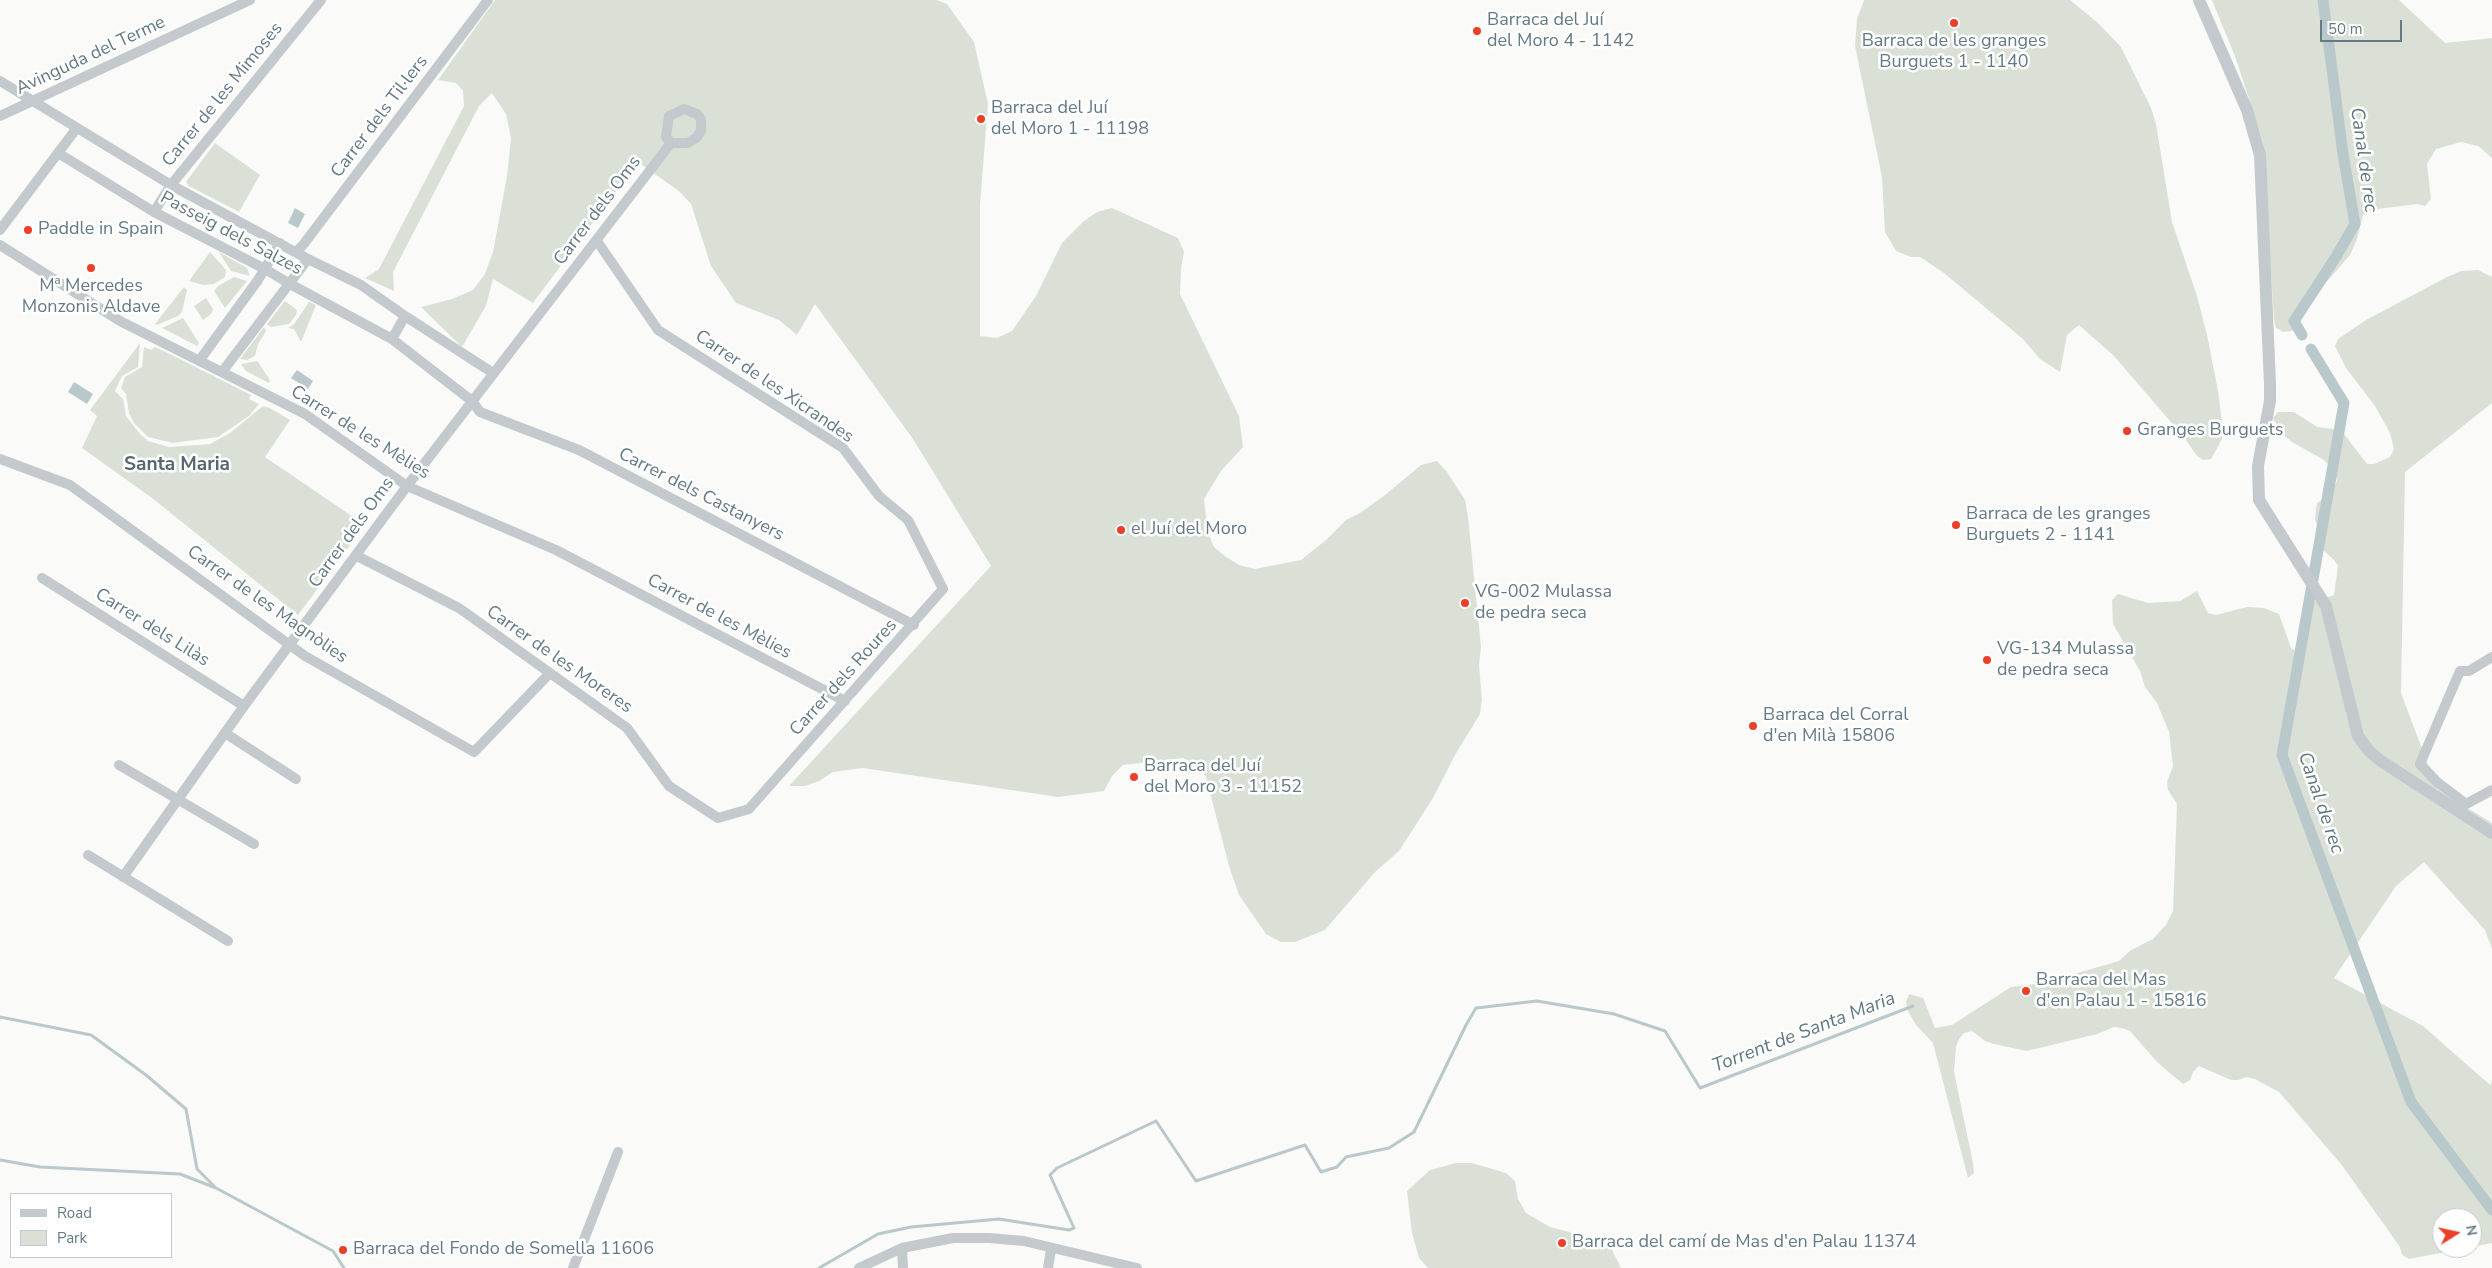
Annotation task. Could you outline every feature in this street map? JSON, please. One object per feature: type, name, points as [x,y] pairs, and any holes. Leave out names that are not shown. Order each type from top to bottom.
[{"type":"street","name":"Avinguda del Terme","points":[[0,116],[250,0]]},
{"type":"street","name":"Carrer de les Mimoses","points":[[154,212],[171,185],[321,0]]},
{"type":"street","name":"Carrer dels Til·lers","points":[[296,252],[488,0]]},
{"type":"street","points":[[2199,0],[2247,110],[2260,155],[2270,401],[2258,466],[2259,500],[2326,606],[2333,629],[2352,718],[2358,736],[2369,751],[2381,761],[2463,808]]},
{"type":"street","name":"Passeig dels Salzes","points":[[0,81],[171,185],[308,259],[361,285],[493,373]]},
{"type":"street","points":[[0,230],[76,128]]},
{"type":"street","name":"Carrer dels Oms","points":[[123,877],[244,706],[407,486],[597,241],[670,143]]},
{"type":"street","name":"Passeig dels Salzes","points":[[58,153],[154,212],[266,268],[290,284],[392,339],[472,401]]},
{"type":"street","name":"Carrer de les Xicrandes","points":[[597,241],[658,330],[843,448],[880,496],[908,520],[943,589]]},
{"type":"street","points":[[198,361],[266,268],[280,243]]},
{"type":"street","name":"Carrer de les Mèlies","points":[[0,245],[120,321],[305,414],[407,486],[556,550],[845,701]]},
{"type":"street","points":[[222,372],[308,259]]},
{"type":"street","points":[[392,339],[405,316]]},
{"type":"street","name":"Carrer dels Castanyers","points":[[472,401],[480,412],[579,450],[914,624]]},
{"type":"street","name":"Carrer de les Magnòlies","points":[[0,459],[70,485],[305,656],[474,752],[550,673]]},
{"type":"street","name":"Carrer de les Moreres","points":[[357,556],[459,608],[627,728],[669,786],[718,818],[749,809],[766,787]]},
{"type":"street","name":"Carrer dels Lilàs","points":[[42,578],[244,706]]},
{"type":"street","name":"Carrer dels Roures","points":[[766,787],[914,624],[943,589]]},
{"type":"street","points":[[2492,656],[2469,671],[2460,670],[2420,764],[2463,808],[2492,833]]},
{"type":"street","points":[[225,733],[296,779]]},
{"type":"street","points":[[119,765],[254,844]]},
{"type":"street","points":[[2463,808],[2492,790]]},
{"type":"street","points":[[88,855],[228,941]]},
{"type":"street","points":[[573,1268],[618,1152]]},
{"type":"street","points":[[859,1268],[902,1248],[953,1238],[989,1238],[1024,1241],[1051,1249],[1137,1268]]},
{"type":"street","points":[[902,1248],[904,1268]]},
{"type":"street","points":[[1048,1268],[1051,1249]]},
{"type":"green space","points":[[495,0],[937,0],[947,4],[974,42],[988,104],[980,204],[980,336],[997,338],[1012,331],[1036,296],[1062,243],[1084,221],[1097,212],[1112,208],[1178,238],[1184,252],[1180,294],[1239,416],[1243,447],[1221,471],[1204,499],[1208,533],[1214,547],[1226,557],[1239,565],[1255,569],[1301,560],[1326,540],[1346,520],[1360,513],[1385,495],[1421,465],[1437,461],[1447,472],[1465,500],[1468,517],[1481,647],[1479,665],[1482,699],[1480,714],[1455,755],[1433,798],[1399,851],[1375,872],[1325,930],[1295,942],[1281,942],[1266,934],[1239,895],[1229,866],[1206,777],[1196,765],[1183,758],[1123,765],[1112,776],[1104,791],[1058,797],[863,768],[833,772],[819,781],[805,786],[789,786],[991,566],[913,439],[815,304],[797,335],[779,320],[736,303],[711,266],[691,204],[680,192],[638,162],[533,303],[493,279],[486,306],[462,347],[421,307],[452,299],[473,290],[485,274],[493,252],[507,176],[511,138],[506,114],[492,93],[479,106],[393,272],[394,291],[365,278],[379,269],[464,106],[463,91],[456,83],[438,80]]},
{"type":"green space","points":[[1864,0],[2070,0],[2098,23],[2121,47],[2151,108],[2156,124],[2172,222],[2197,296],[2207,335],[2218,391],[2223,431],[2222,439],[2211,459],[2203,460],[2197,456],[2183,436],[2114,356],[2079,325],[2067,335],[2060,372],[2040,359],[2023,339],[1944,273],[1920,257],[1911,257],[1896,251],[1885,232],[1882,177],[1855,46],[1857,19]]},
{"type":"green space","points":[[2212,0],[2399,0],[2445,43],[2492,38],[2492,158],[2478,146],[2461,142],[2436,149],[2427,164],[2431,199],[2425,206],[2417,204],[2378,209],[2363,215],[2357,239],[2350,255],[2309,302],[2292,331],[2283,332],[2276,328],[2274,320],[2263,142],[2236,59]]},
{"type":"green space","points":[[215,143],[260,175],[239,212],[189,186],[186,182]]},
{"type":"green space","points":[[210,252],[226,270],[225,277],[214,284],[204,285],[189,281]]},
{"type":"green space","points":[[219,252],[247,268],[250,276],[231,271]]},
{"type":"green space","points":[[2478,270],[2492,277],[2492,403],[2405,472],[2401,693],[2437,789],[2492,823],[2492,949],[2485,930],[2424,862],[2396,886],[2334,978],[2423,1026],[2490,1085],[2492,1081],[2492,1243],[2482,1245],[2482,1208],[2432,1208],[2432,1255],[2409,1259],[2402,1255],[2400,1247],[2341,1164],[2279,1092],[2255,1079],[2246,1077],[2231,1080],[2199,1066],[2193,1072],[2190,1080],[2183,1084],[2158,1063],[2130,1031],[2114,1027],[2097,1034],[2027,1051],[1985,1041],[1972,1031],[1964,1033],[1956,1047],[1954,1072],[1973,1163],[1974,1173],[1968,1178],[1933,1043],[1916,1025],[1908,1011],[1906,1002],[1909,994],[1923,998],[1935,1028],[1952,1025],[2011,987],[2043,983],[2119,961],[2131,950],[2153,939],[2166,925],[2173,911],[2177,804],[2168,790],[2167,782],[2173,766],[2169,732],[2157,703],[2145,687],[2140,671],[2113,624],[2112,600],[2118,594],[2148,603],[2180,601],[2197,591],[2208,613],[2216,615],[2247,607],[2264,608],[2279,614],[2291,648],[2297,652],[2304,649],[2308,607],[2314,602],[2334,595],[2338,566],[2322,549],[2315,518],[2317,503],[2330,494],[2337,481],[2336,472],[2324,460],[2292,442],[2280,432],[2273,418],[2278,412],[2294,412],[2317,427],[2341,430],[2367,464],[2374,464],[2390,457],[2394,449],[2390,433],[2375,406],[2346,368],[2335,346],[2338,339],[2366,320],[2461,271]]},
{"type":"green space","points":[[234,277],[247,281],[225,308],[214,291],[218,286]]},
{"type":"green space","points":[[184,287],[187,290],[182,312],[178,316],[157,325],[155,324]]},
{"type":"green space","points":[[206,298],[213,309],[211,314],[203,320],[194,306]]},
{"type":"green space","points":[[285,301],[297,310],[296,315],[289,324],[271,327],[267,324]]},
{"type":"green space","points":[[309,302],[316,305],[301,342],[294,329],[288,328],[294,324]]},
{"type":"green space","points":[[183,318],[199,343],[197,346],[162,328]]},
{"type":"green space","points":[[264,327],[266,331],[258,344],[255,356],[247,360],[240,359]]},
{"type":"green space","points":[[140,343],[138,367],[122,376],[115,391],[123,399],[126,416],[148,441],[169,447],[210,444],[230,433],[263,406],[270,408],[290,420],[265,457],[365,525],[298,615],[152,498],[82,448],[97,416],[90,410]]},
{"type":"green space","points":[[144,347],[151,350],[155,347],[170,354],[251,395],[249,399],[259,404],[249,416],[218,437],[173,443],[148,437],[134,423],[129,413],[126,394],[121,388],[125,377],[142,367]]},
{"type":"green space","points":[[257,361],[270,380],[269,383],[246,371],[241,364]]},
{"type":"green space","points":[[1456,1163],[1472,1163],[1506,1173],[1515,1181],[1518,1199],[1526,1213],[1550,1227],[1604,1241],[1610,1246],[1621,1268],[1428,1268],[1419,1258],[1412,1233],[1407,1191],[1430,1170]]},
{"type":"shaded area","points":[[295,208],[305,214],[298,228],[288,223]]},
{"type":"shaded area","points":[[297,370],[313,381],[308,389],[291,378]]},
{"type":"shaded area","points":[[74,382],[93,394],[87,404],[68,392]]},
{"type":"waterway","name":"Canal de rec","points":[[2302,335],[2294,321],[2355,224],[2343,154],[2323,0]]},
{"type":"waterway","name":"Canal de rec","points":[[2311,349],[2344,403],[2282,755],[2411,1102],[2492,1210]]},
{"type":"waterway","name":"Torrent de Santa Maria","points":[[819,1268],[878,1234],[911,1227],[999,1219],[1069,1230],[1074,1228],[1050,1175],[1057,1168],[1156,1121],[1196,1181],[1305,1145],[1321,1172],[1337,1167],[1346,1157],[1389,1148],[1414,1132],[1476,1008],[1537,1001],[1614,1014],[1665,1031],[1700,1088],[1913,1006]]},
{"type":"waterway","name":"Torrent de Santa Maria","points":[[0,1017],[91,1035],[146,1075],[186,1109],[197,1169],[214,1186]]},
{"type":"waterway","name":"Torrent de Santa Maria","points":[[0,1160],[40,1167],[180,1174],[216,1188],[333,1251],[344,1268]]},
{"type":"place","name":"Barraca de les granges Burguets 1 - 1140","points":[[1954,23]]},
{"type":"place","name":"Barraca del Juí del Moro 4 - 1142","points":[[1477,31]]},
{"type":"place","name":"Barraca del Juí del Moro 1 - 11198","points":[[981,119]]},
{"type":"place","name":"Paddle in Spain","points":[[28,230]]},
{"type":"place","name":"Mª Mercedes Monzonis Aldave","points":[[91,268]]},
{"type":"place","name":"Granges Burguets","points":[[2127,431]]},
{"type":"place","name":"Barraca de les granges Burguets 2 - 1141","points":[[1956,525]]},
{"type":"place","name":"el Juí del Moro","points":[[1121,530]]},
{"type":"place","name":"VG-002 Mulassa de pedra seca","points":[[1465,603]]},
{"type":"place","name":"VG-134 Mulassa de pedra seca","points":[[1987,660]]},
{"type":"place","name":"Barraca del Corral d'en Milà 15806","points":[[1753,726]]},
{"type":"place","name":"Barraca del Juí del Moro 3 - 11152","points":[[1134,777]]},
{"type":"place","name":"Barraca del Mas d'en Palau 1 - 15816","points":[[2026,991]]},
{"type":"place","name":"Barraca del camí de Mas d'en Palau 11374","points":[[1562,1243]]},
{"type":"place","name":"Barraca del Fondo de Somella 11606","points":[[343,1250]]},
{"type":"district","name":"Santa Maria","points":[[177,465]]}]
